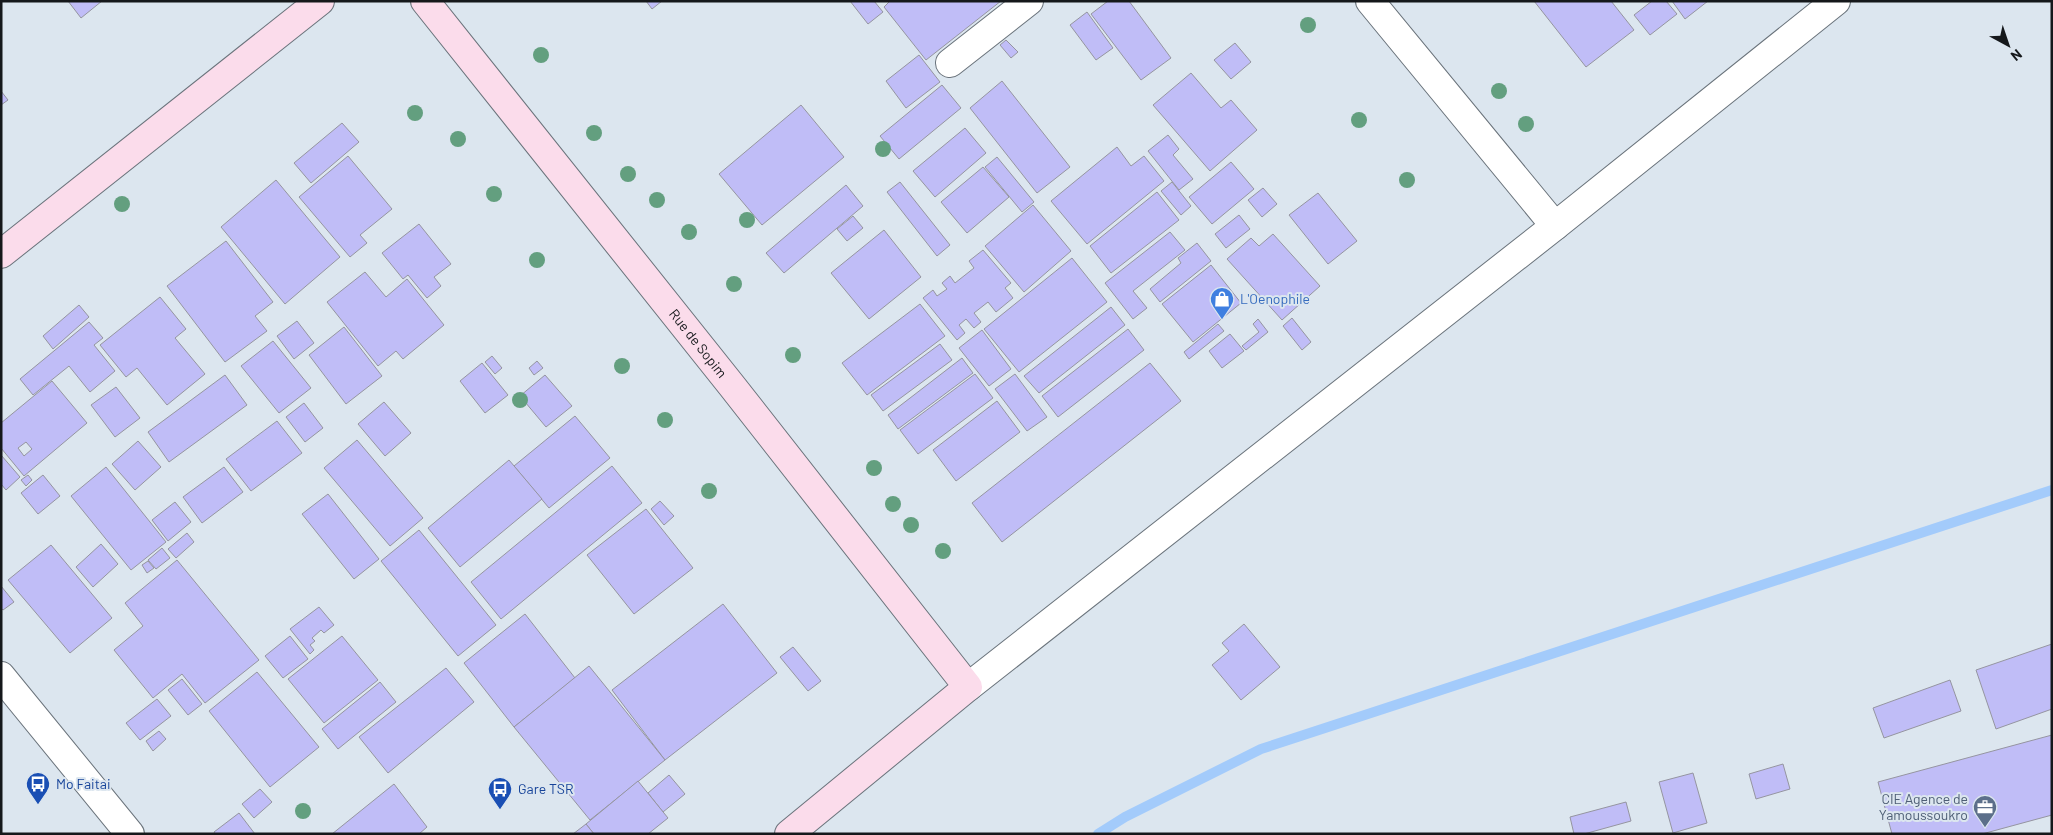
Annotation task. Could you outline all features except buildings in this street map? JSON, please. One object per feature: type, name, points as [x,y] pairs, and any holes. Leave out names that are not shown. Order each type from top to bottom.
[{"type":"street","points":[[1,254],[320,1]]},
{"type":"street","name":"Rue de Sopim","points":[[425,1],[732,386],[968,687]]},
{"type":"street","points":[[950,63],[1030,1]]},
{"type":"street","points":[[1370,1],[1555,226]]},
{"type":"street","points":[[789,834],[968,687],[1555,226],[1836,1]]},
{"type":"street","points":[[1,676],[130,834]]},
{"type":"waterway","points":[[1098,834],[1125,817],[1261,749],[2052,490]]},
{"type":"place","name":"L'Oenophile","points":[[1222,320]]},
{"type":"place","name":"Mo Faitai","points":[[38,805]]},
{"type":"place","name":"Gare TSR","points":[[500,810]]},
{"type":"place","name":"CIE Agence de Yamoussoukro","points":[[1985,828]]}]
